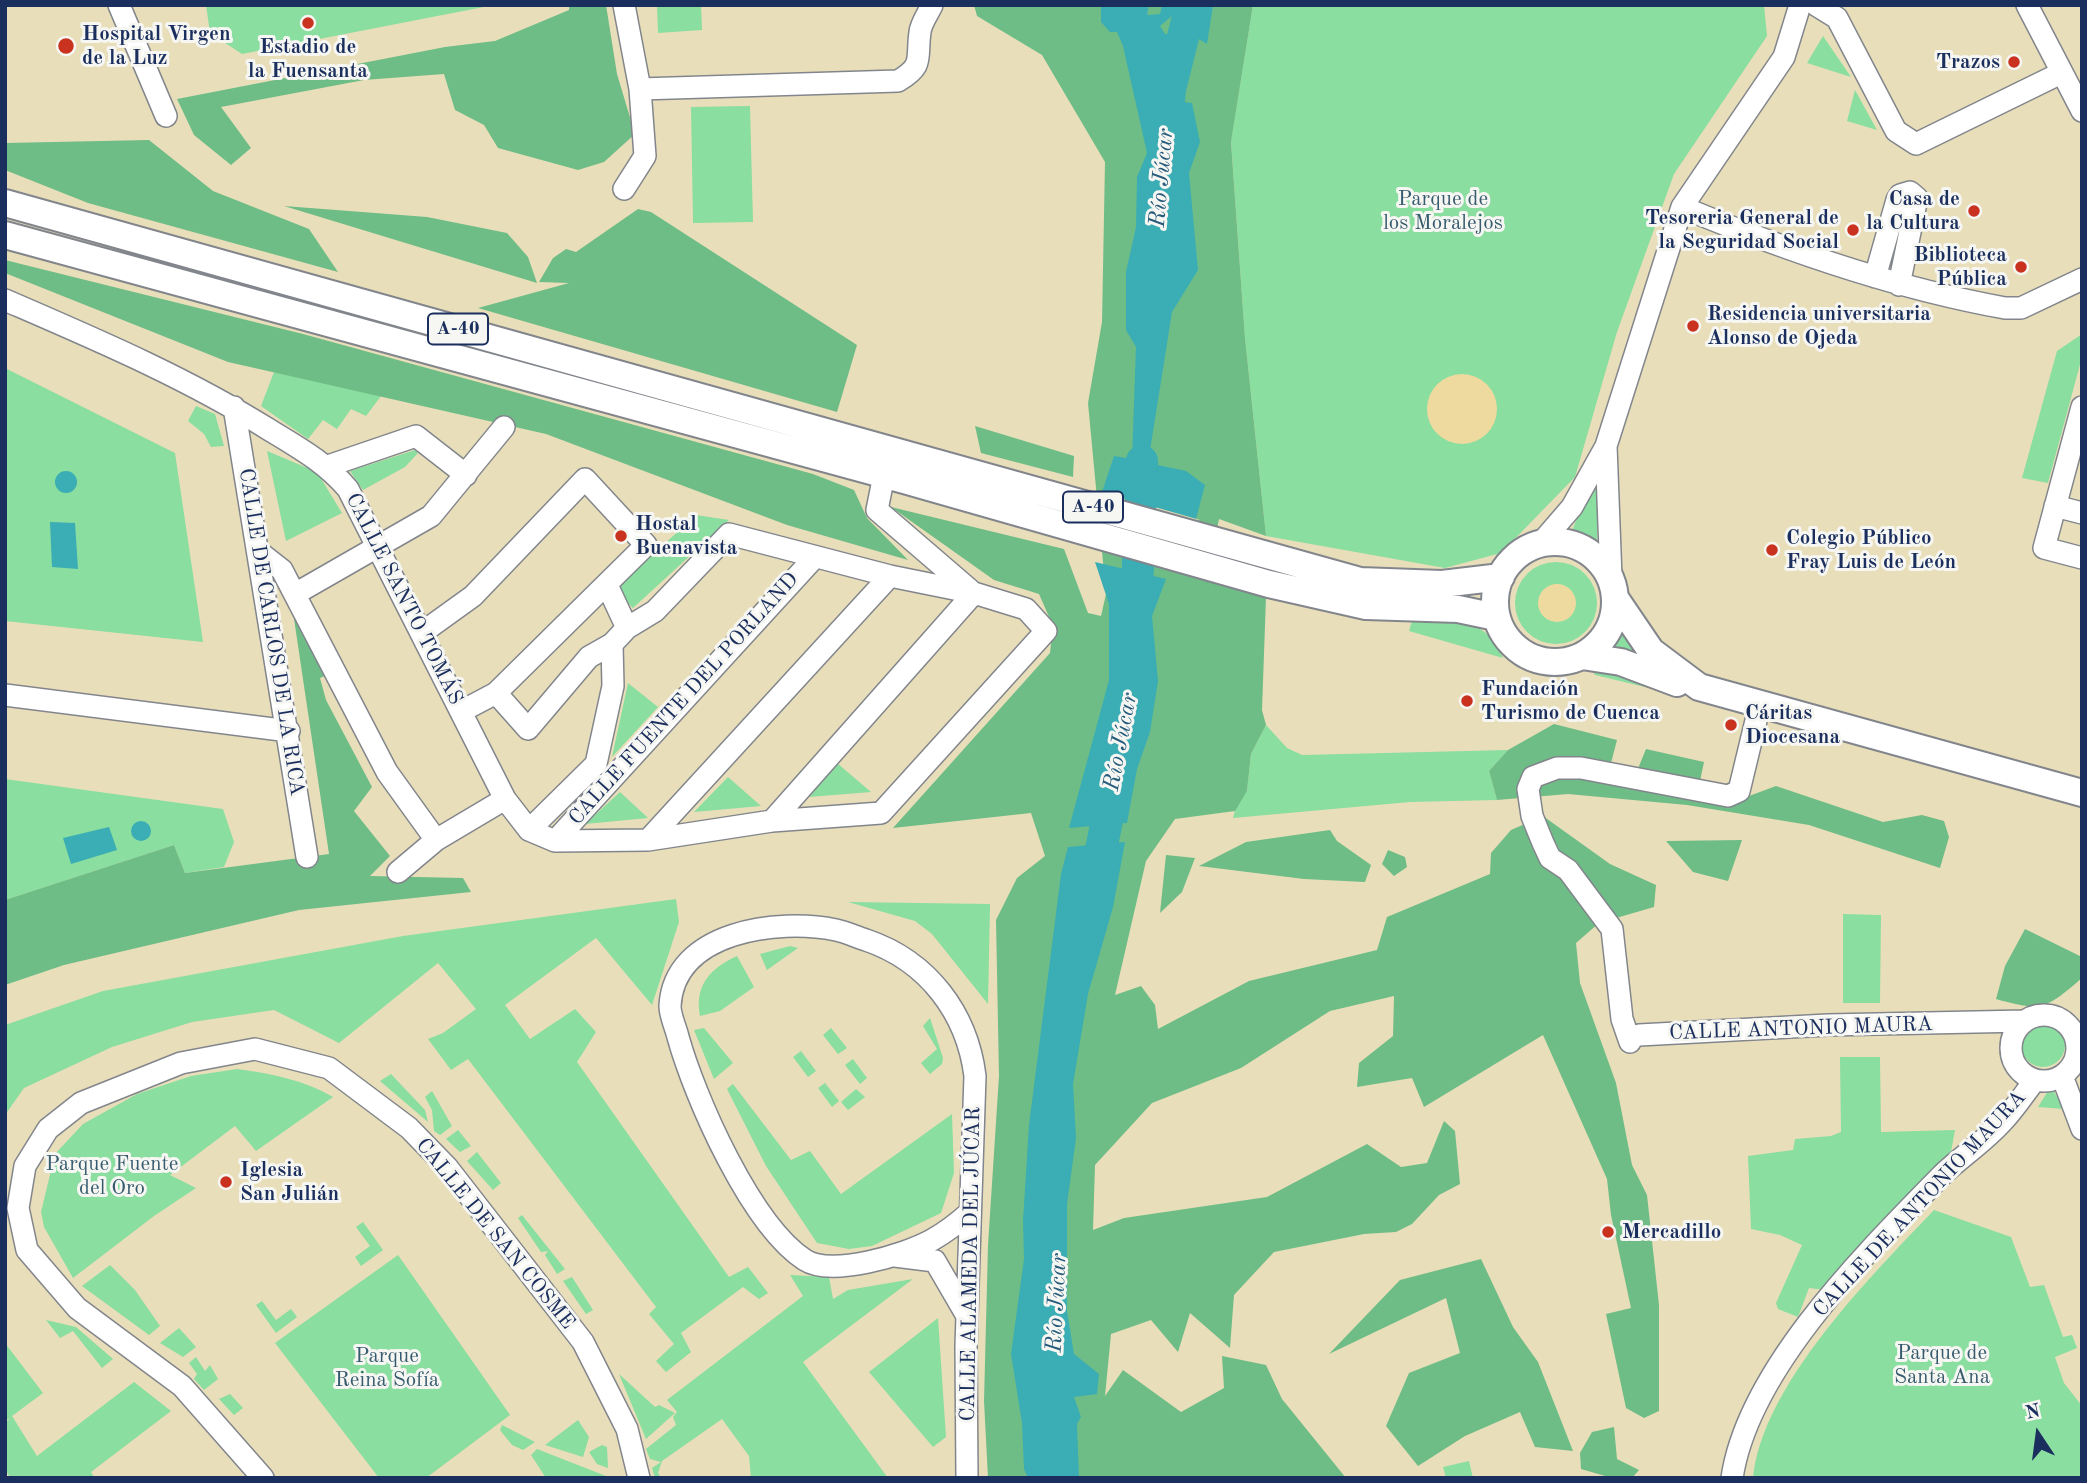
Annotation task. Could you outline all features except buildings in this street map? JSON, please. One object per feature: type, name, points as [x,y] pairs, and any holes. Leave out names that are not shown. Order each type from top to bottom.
[{"type":"main road","points":[[5,197],[47,215]]},
{"type":"main road","name":"A-40","points":[[5,204],[1269,584],[1366,607],[1458,609],[1496,617]]},
{"type":"main road","name":"A-40","points":[[5,235],[900,471],[1275,558],[1360,581],[1442,584],[1500,576]]},
{"type":"main road","points":[[1613,588],[1614,616],[1608,632],[1597,646],[1582,656],[1565,662],[1535,659],[1514,647],[1496,617],[1495,596],[1500,576],[1520,554],[1540,544],[1557,542],[1582,548],[1596,558],[1651,650],[1699,687]]},
{"type":"main road","points":[[1582,656],[1620,662],[1674,682],[2082,793]]},
{"type":"street","points":[[119,5],[166,116]]},
{"type":"street","points":[[624,5],[640,89],[645,156],[624,189]]},
{"type":"street","points":[[640,89],[898,81],[914,72],[919,61],[920,29],[932,5]]},
{"type":"street","points":[[1540,544],[1572,507],[1606,446],[1682,206],[1784,57],[1795,30],[1800,5]]},
{"type":"street","points":[[1816,5],[1837,18],[1896,131],[1916,144],[2061,73]]},
{"type":"street","points":[[2027,5],[2082,111]]},
{"type":"street","points":[[1875,277],[1897,200],[1900,195],[1910,192],[1917,198],[1899,285]]},
{"type":"street","points":[[1682,206],[1775,244],[1899,285],[1971,302],[2021,308],[2082,279]]},
{"type":"street","name":"CALLE SANTO TOMÁS","points":[[5,300],[141,358],[234,407],[328,466],[348,489],[506,799],[529,830]]},
{"type":"street","name":"CALLE DE CARLOS DE LA RICA","points":[[234,407],[289,732],[307,857]]},
{"type":"street","points":[[2082,407],[2044,548],[2082,558]]},
{"type":"street","points":[[295,594],[431,516],[504,427]]},
{"type":"street","points":[[328,466],[416,436],[466,475]]},
{"type":"street","points":[[1606,446],[1613,588]]},
{"type":"street","points":[[900,471],[877,510],[974,593]]},
{"type":"street","points":[[423,632],[473,596],[585,479],[646,545],[496,693],[462,711]]},
{"type":"street","points":[[2054,506],[2082,513]]},
{"type":"street","points":[[496,693],[528,729],[589,657],[612,644],[627,628],[655,611],[729,534],[814,558],[974,593],[1026,609],[1046,631],[881,813],[772,821],[648,840],[555,841],[529,830],[596,764],[613,686],[612,644]]},
{"type":"street","points":[[259,552],[282,569],[387,772],[436,841]]},
{"type":"street","name":"CALLE FUENTE DEL PORLAND","points":[[555,841],[814,558]]},
{"type":"street","points":[[648,840],[890,576]]},
{"type":"street","points":[[607,585],[627,628]]},
{"type":"street","points":[[772,821],[974,593]]},
{"type":"street","points":[[5,695],[289,732]]},
{"type":"street","name":"CALLE ANTONIO MAURA","points":[[1760,704],[1744,777],[1739,791],[1728,796],[1581,768],[1556,768],[1533,778],[1528,789],[1532,816],[1550,858],[1568,870],[1612,929],[1622,1019],[1635,1038],[1828,1025],[2025,1021]]},
{"type":"street","points":[[398,872],[436,841],[506,799]]},
{"type":"street","name":"CALLE ALAMEDA DEL JÚCAR","points":[[893,1255],[838,1268],[806,1261],[772,1230],[714,1135],[686,1066],[670,1008],[678,974],[699,949],[735,934],[789,928],[835,930],[891,949],[930,978],[962,1022],[972,1050],[975,1076],[967,1316],[967,1478]]},
{"type":"street","points":[[2044,1016],[2063,1022],[2076,1038],[2079,1052],[2062,1076],[2049,1081],[2035,1080],[2019,1070],[2012,1059],[2014,1035],[2025,1021],[2044,1016]]},
{"type":"street","name":"CALLE ANTONIO MAURA","points":[[1963,1023],[1998,1039],[2012,1059]]},
{"type":"street","name":"CALLE DE SAN COSME","points":[[263,1478],[182,1386],[77,1308],[27,1250],[18,1208],[25,1166],[48,1129],[81,1103],[181,1063],[255,1049],[329,1068],[408,1128],[447,1167],[583,1342],[627,1429],[639,1478]]},
{"type":"street","points":[[2062,1076],[2082,1129]]},
{"type":"street","name":"CALLE DE ANTONIO MAURA","points":[[1732,1478],[1750,1416],[1776,1371],[1824,1303],[1943,1174],[2003,1122],[2035,1080]]},
{"type":"street","points":[[893,1255],[929,1242],[970,1212]]},
{"type":"street","points":[[893,1255],[935,1261],[967,1316]]},
{"type":"green space","name":"Estadio de la Fuensanta","points":[[206,5],[494,5],[242,54],[210,33]]},
{"type":"green space","points":[[569,5],[606,5],[617,74],[635,134],[604,162],[578,170],[498,148],[484,125],[455,110],[444,74],[364,80],[221,107],[251,148],[231,165],[194,135],[177,99],[445,47],[495,41],[569,10]]},
{"type":"green space","points":[[657,5],[701,5],[702,30],[658,33]]},
{"type":"green space","points":[[974,5],[1253,5],[1231,142],[1245,338],[1266,536],[1219,519],[1207,581],[1266,597],[1262,710],[1266,725],[1251,754],[1247,791],[1235,811],[1175,819],[1146,861],[1115,995],[1141,986],[1155,1005],[1158,1029],[1249,981],[1377,950],[1387,917],[1490,874],[1491,853],[1511,830],[1543,816],[1610,864],[1656,885],[1654,907],[1599,923],[1576,943],[1580,983],[1616,1083],[1632,1165],[1647,1195],[1659,1305],[1659,1411],[1644,1418],[1626,1408],[1606,1314],[1631,1308],[1611,1215],[1607,1179],[1543,1035],[1424,1107],[1412,1078],[1357,1087],[1359,1063],[1393,1036],[1394,996],[1330,1011],[1241,1068],[1152,1103],[1095,1165],[1093,1230],[1124,1218],[1267,1197],[1367,1144],[1401,1167],[1427,1163],[1444,1121],[1455,1131],[1460,1184],[1439,1195],[1412,1224],[1396,1232],[1364,1234],[1274,1252],[1234,1295],[1230,1348],[1190,1313],[1178,1352],[1151,1320],[1111,1334],[1105,1396],[1123,1370],[1181,1412],[1224,1388],[1222,1356],[1266,1365],[1282,1399],[1346,1478],[988,1478],[984,1401],[988,1245],[999,1076],[996,920],[1017,878],[1045,856],[1031,813],[893,828],[1050,653],[1053,626],[1039,594],[994,580],[891,507],[1064,549],[1088,613],[1101,616],[1106,594],[1088,403],[1102,322],[1105,162],[1042,55],[977,16]]},
{"type":"green space","name":"Parque de los Moralejos","points":[[1253,5],[1764,5],[1767,36],[1674,174],[1617,332],[1575,477],[1501,553],[1445,568],[1266,536],[1245,338],[1231,141]]},
{"type":"green space","points":[[1823,36],[1851,77],[1807,63]]},
{"type":"green space","points":[[1855,90],[1877,130],[1847,121]]},
{"type":"green space","points":[[750,106],[753,222],[693,223],[691,107]]},
{"type":"green space","points":[[149,140],[213,191],[309,229],[338,272],[88,203],[5,170],[5,143]]},
{"type":"green space","points":[[284,206],[427,217],[507,233],[528,257],[537,283]]},
{"type":"green space","points":[[638,209],[651,212],[857,345],[837,412],[478,308],[569,283],[539,282],[553,258],[566,249],[576,252]]},
{"type":"green space","points":[[5,260],[303,334],[813,474],[854,490],[867,518],[908,560],[787,525],[546,434],[228,362],[5,273]]},
{"type":"green space","points":[[2082,334],[2082,357],[2048,483],[2022,478],[2057,351]]},
{"type":"green space","points":[[5,368],[175,453],[203,642],[5,621]]},
{"type":"green space","points":[[274,372],[381,396],[366,416],[351,409],[337,429],[323,420],[308,439],[261,406]]},
{"type":"green space","points":[[196,406],[215,414],[224,446],[211,447],[204,434],[188,421]]},
{"type":"green space","points":[[975,426],[1074,456],[1073,477],[981,453]]},
{"type":"green space","points":[[415,450],[418,453],[405,467],[363,490],[350,471]]},
{"type":"green space","points":[[267,451],[317,472],[342,513],[286,541]]},
{"type":"green space","points":[[1597,478],[1597,543],[1572,531],[1590,484]]},
{"type":"green space","points":[[696,515],[729,520],[633,608],[614,590]]},
{"type":"green space","points":[[1556,562],[1572,565],[1585,574],[1594,587],[1597,603],[1594,619],[1585,632],[1572,641],[1556,644],[1540,641],[1527,632],[1518,619],[1515,603],[1518,587],[1527,574],[1540,565]]},
{"type":"green space","points":[[293,612],[329,674],[320,678],[326,700],[372,787],[354,811],[390,856],[370,876],[463,878],[471,892],[299,910],[64,965],[5,985],[5,900],[174,845],[185,873],[329,854]]},
{"type":"green space","points":[[1412,621],[1453,622],[1477,627],[1496,644],[1503,658],[1409,631]]},
{"type":"green space","points":[[1625,627],[1656,666],[1608,651]]},
{"type":"green space","points":[[1592,669],[1613,669],[1670,693],[1595,675]]},
{"type":"green space","points":[[628,683],[658,707],[612,757]]},
{"type":"green space","points":[[1554,724],[1617,740],[1611,763],[1637,771],[1646,749],[1704,762],[1700,781],[1741,799],[1776,786],[1883,822],[1922,815],[1944,821],[1949,837],[1940,868],[1809,825],[1687,805],[1568,794],[1497,800],[1489,771],[1508,750]]},
{"type":"green space","points":[[1266,725],[1287,748],[1302,755],[1508,750],[1489,771],[1497,800],[1410,802],[1233,818],[1237,803],[1247,791],[1251,754]]},
{"type":"green space","points":[[837,763],[871,792],[809,797]]},
{"type":"green space","points":[[728,777],[761,806],[694,812]]},
{"type":"green space","points":[[5,779],[223,809],[234,842],[224,867],[185,873],[174,845],[5,900]]},
{"type":"green space","points":[[620,792],[648,818],[585,824]]},
{"type":"green space","points":[[1330,830],[1337,841],[1371,865],[1365,882],[1304,879],[1199,866],[1246,842]]},
{"type":"green space","points":[[1742,840],[1728,881],[1693,872],[1666,841]]},
{"type":"green space","points":[[1388,850],[1405,857],[1407,867],[1394,876],[1382,864]]},
{"type":"green space","points":[[1166,855],[1195,858],[1182,892],[1160,913]]},
{"type":"green space","points":[[676,899],[679,922],[652,1005],[596,938],[505,1005],[530,1039],[575,1009],[596,1032],[577,1062],[729,1277],[748,1267],[768,1293],[759,1299],[743,1287],[681,1333],[691,1352],[666,1372],[656,1361],[674,1344],[649,1314],[656,1307],[468,1059],[451,1070],[428,1039],[443,1033],[476,1009],[438,963],[339,1043],[274,1010],[192,1022],[112,1047],[24,1088],[5,1115],[5,1025],[103,991],[403,936]]},
{"type":"green space","points":[[848,902],[990,904],[988,1004],[932,934],[915,921]]},
{"type":"green space","points":[[1843,914],[1881,915],[1880,1003],[1843,1003]]},
{"type":"green space","points":[[2025,929],[2082,957],[2082,978],[2060,996],[2043,1005],[2024,1006],[1996,999],[2005,966]]},
{"type":"green space","points":[[790,946],[798,948],[767,970],[760,954]]},
{"type":"green space","points":[[737,956],[754,987],[720,1011],[700,1016],[700,995],[706,979],[719,966]]},
{"type":"green space","points":[[930,1018],[943,1058],[942,1064],[930,1074],[921,1063],[937,1049],[923,1026]]},
{"type":"green space","points":[[2043,1023],[2058,1030],[2065,1045],[2058,1060],[2043,1067],[2028,1060],[2021,1045],[2028,1030]]},
{"type":"green space","points":[[704,1028],[733,1063],[714,1079],[694,1030]]},
{"type":"green space","points":[[831,1028],[847,1048],[838,1054],[823,1035]]},
{"type":"green space","points":[[801,1051],[816,1071],[808,1077],[793,1057]]},
{"type":"green space","points":[[1840,1057],[1880,1057],[1881,1132],[1955,1130],[1951,1152],[1825,1290],[1809,1288],[1798,1317],[1778,1309],[1776,1303],[1802,1245],[1780,1235],[1751,1229],[1748,1156],[1793,1150],[1795,1139],[1831,1136],[1841,1132]]},
{"type":"green space","points":[[853,1059],[867,1078],[860,1084],[845,1065]]},
{"type":"green space","name":"Parque Fuente del Oro","points":[[237,1069],[286,1078],[333,1097],[256,1151],[235,1126],[170,1175],[196,1188],[154,1216],[73,1278],[44,1227],[41,1212],[55,1154],[83,1124],[137,1094],[191,1076]]},
{"type":"green space","points":[[391,1074],[425,1110],[428,1122],[380,1081]]},
{"type":"green space","points":[[825,1083],[839,1101],[832,1107],[818,1088]]},
{"type":"green space","points":[[733,1084],[791,1160],[810,1151],[841,1194],[952,1114],[954,1173],[941,1213],[872,1246],[849,1249],[817,1243],[766,1166],[727,1089]]},
{"type":"green space","points":[[856,1089],[865,1097],[848,1110],[841,1102]]},
{"type":"green space","points":[[2053,1090],[2064,1109],[2038,1107],[2048,1091]]},
{"type":"green space","points":[[432,1091],[452,1126],[440,1135],[434,1131],[432,1110],[425,1097]]},
{"type":"green space","points":[[458,1130],[471,1146],[460,1152],[446,1139]]},
{"type":"green space","points":[[477,1152],[501,1183],[493,1190],[467,1161]]},
{"type":"green space","name":"Parque de Santa Ana","points":[[1934,1210],[2011,1237],[2030,1287],[2044,1285],[2063,1337],[2072,1335],[2077,1348],[2055,1357],[2064,1383],[2082,1406],[2082,1478],[1753,1478],[1761,1442],[1776,1406],[1798,1369],[1852,1299]]},
{"type":"green space","points":[[522,1215],[565,1269],[557,1274],[545,1255],[548,1251],[541,1252],[518,1218]]},
{"type":"green space","points":[[363,1222],[383,1250],[361,1266],[355,1257],[370,1246],[356,1227]]},
{"type":"green space","name":"Parque Reina Sofía","points":[[398,1255],[510,1415],[426,1478],[379,1478],[275,1343]]},
{"type":"green space","points":[[1481,1259],[1513,1327],[1538,1362],[1573,1451],[1535,1447],[1520,1412],[1465,1436],[1418,1466],[1386,1426],[1409,1373],[1460,1353],[1446,1298],[1329,1354],[1400,1280]]},
{"type":"green space","points":[[110,1265],[135,1290],[160,1326],[149,1335],[82,1286]]},
{"type":"green space","points":[[790,1275],[829,1277],[833,1299],[848,1290],[913,1279],[803,1362],[888,1478],[751,1478],[749,1456],[722,1419],[662,1461],[658,1473],[661,1478],[655,1478],[652,1468],[661,1462],[650,1459],[646,1449],[676,1425],[673,1417],[677,1412],[667,1400],[803,1296]]},
{"type":"green space","points":[[572,1277],[593,1310],[586,1314],[563,1281]]},
{"type":"green space","points":[[262,1301],[276,1320],[291,1309],[297,1317],[276,1333],[256,1305]]},
{"type":"green space","points":[[938,1318],[946,1437],[933,1447],[869,1372]]},
{"type":"green space","points":[[46,1320],[76,1327],[113,1359],[102,1368],[73,1331],[60,1338]]},
{"type":"green space","points":[[179,1328],[196,1347],[183,1357],[160,1343]]},
{"type":"green space","points":[[5,1343],[43,1393],[12,1416],[37,1456],[134,1382],[171,1411],[91,1472],[95,1478],[10,1478],[5,1468],[5,1423],[11,1418],[5,1421]]},
{"type":"green space","points":[[196,1357],[205,1371],[210,1365],[218,1379],[204,1390],[194,1379],[197,1374],[189,1363]]},
{"type":"green space","points":[[619,1374],[655,1407],[659,1405],[675,1413],[646,1439]]},
{"type":"green space","points":[[230,1394],[243,1408],[234,1415],[219,1399]]},
{"type":"green space","points":[[578,1420],[589,1437],[583,1457],[545,1445]]},
{"type":"green space","points":[[502,1425],[535,1442],[523,1450],[512,1445],[500,1430]]},
{"type":"green space","points":[[1614,1427],[1617,1459],[1639,1470],[1632,1478],[1612,1478],[1581,1469],[1580,1453],[1592,1432]]},
{"type":"green space","points":[[602,1445],[607,1447],[608,1468],[597,1464],[589,1452]]},
{"type":"green space","points":[[537,1449],[606,1476],[546,1478],[531,1455]]},
{"type":"green space","points":[[1469,1461],[1473,1478],[1446,1478],[1443,1467]]},
{"type":"sand","points":[[1469,374],[1482,380],[1491,389],[1495,395],[1495,423],[1487,434],[1476,442],[1455,444],[1437,434],[1429,423],[1427,402],[1437,384],[1448,376]]},
{"type":"sand","points":[[1557,584],[1570,590],[1576,603],[1570,616],[1557,622],[1544,616],[1538,603],[1544,590]]},
{"type":"water","points":[[1149,5],[1147,15],[1160,14],[1162,5],[1213,5],[1207,44],[1183,29],[1181,20],[1177,21],[1172,16],[1160,26],[1165,34],[1183,36],[1163,100],[1192,103],[1200,142],[1189,173],[1198,270],[1172,312],[1148,463],[1186,471],[1205,485],[1196,519],[1102,492],[1114,456],[1132,459],[1136,347],[1126,330],[1126,272],[1136,227],[1137,177],[1147,153],[1123,46],[1117,32],[1110,32],[1101,22],[1101,6]]},
{"type":"water","points":[[66,471],[74,474],[77,482],[74,490],[66,493],[58,490],[55,482],[58,474]]},
{"type":"water","points":[[50,522],[75,523],[78,569],[52,567]]},
{"type":"water","points":[[1095,562],[1166,579],[1152,616],[1158,681],[1150,732],[1137,769],[1127,823],[1069,828],[1109,680],[1109,604]]},
{"type":"water","points":[[141,821],[148,824],[151,831],[148,838],[141,841],[134,838],[131,831],[134,824]]},
{"type":"water","points":[[109,827],[117,850],[71,864],[63,838]]},
{"type":"water","points":[[1125,842],[1113,907],[1088,994],[1073,1084],[1076,1138],[1067,1204],[1067,1311],[1074,1354],[1099,1374],[1097,1394],[1074,1397],[1081,1417],[1077,1424],[1079,1478],[1028,1478],[1024,1469],[1022,1423],[1011,1354],[1024,1259],[1023,1221],[1029,1125],[1061,874],[1068,847]]},
{"type":"pier","points":[[1098,491],[1200,520],[1195,522],[1101,496]]},
{"type":"waterway","name":"Río Júcar","points":[[1165,144],[1170,89],[1191,5]]},
{"type":"waterway","name":"Río Júcar","points":[[1136,616],[1142,461]]},
{"type":"waterway","name":"Río Júcar","points":[[1094,885],[1114,785]]},
{"type":"place","name":"Estadio de la Fuensanta","points":[[308,23]]},
{"type":"place","name":"Hospital Virgen de la Luz","points":[[66,46]]},
{"type":"place","name":"Trazos","points":[[2014,62]]},
{"type":"place","name":"Casa de la Cultura","points":[[1974,211]]},
{"type":"place","name":"Tesoreria General de la Seguridad Social","points":[[1853,230]]},
{"type":"place","name":"Biblioteca Pública","points":[[2021,267]]},
{"type":"place","name":"Residencia universitaria Alonso de Ojeda","points":[[1693,326]]},
{"type":"place","name":"Hostal Buenavista","points":[[621,536]]},
{"type":"place","name":"Colegio Público Fray Luis de León","points":[[1772,550]]},
{"type":"place","name":"Fundación Turismo de Cuenca","points":[[1467,701]]},
{"type":"place","name":"Cáritas Diocesana","points":[[1731,725]]},
{"type":"place","name":"Iglesia San Julián","points":[[226,1182]]},
{"type":"place","name":"Mercadillo","points":[[1608,1232]]}]
